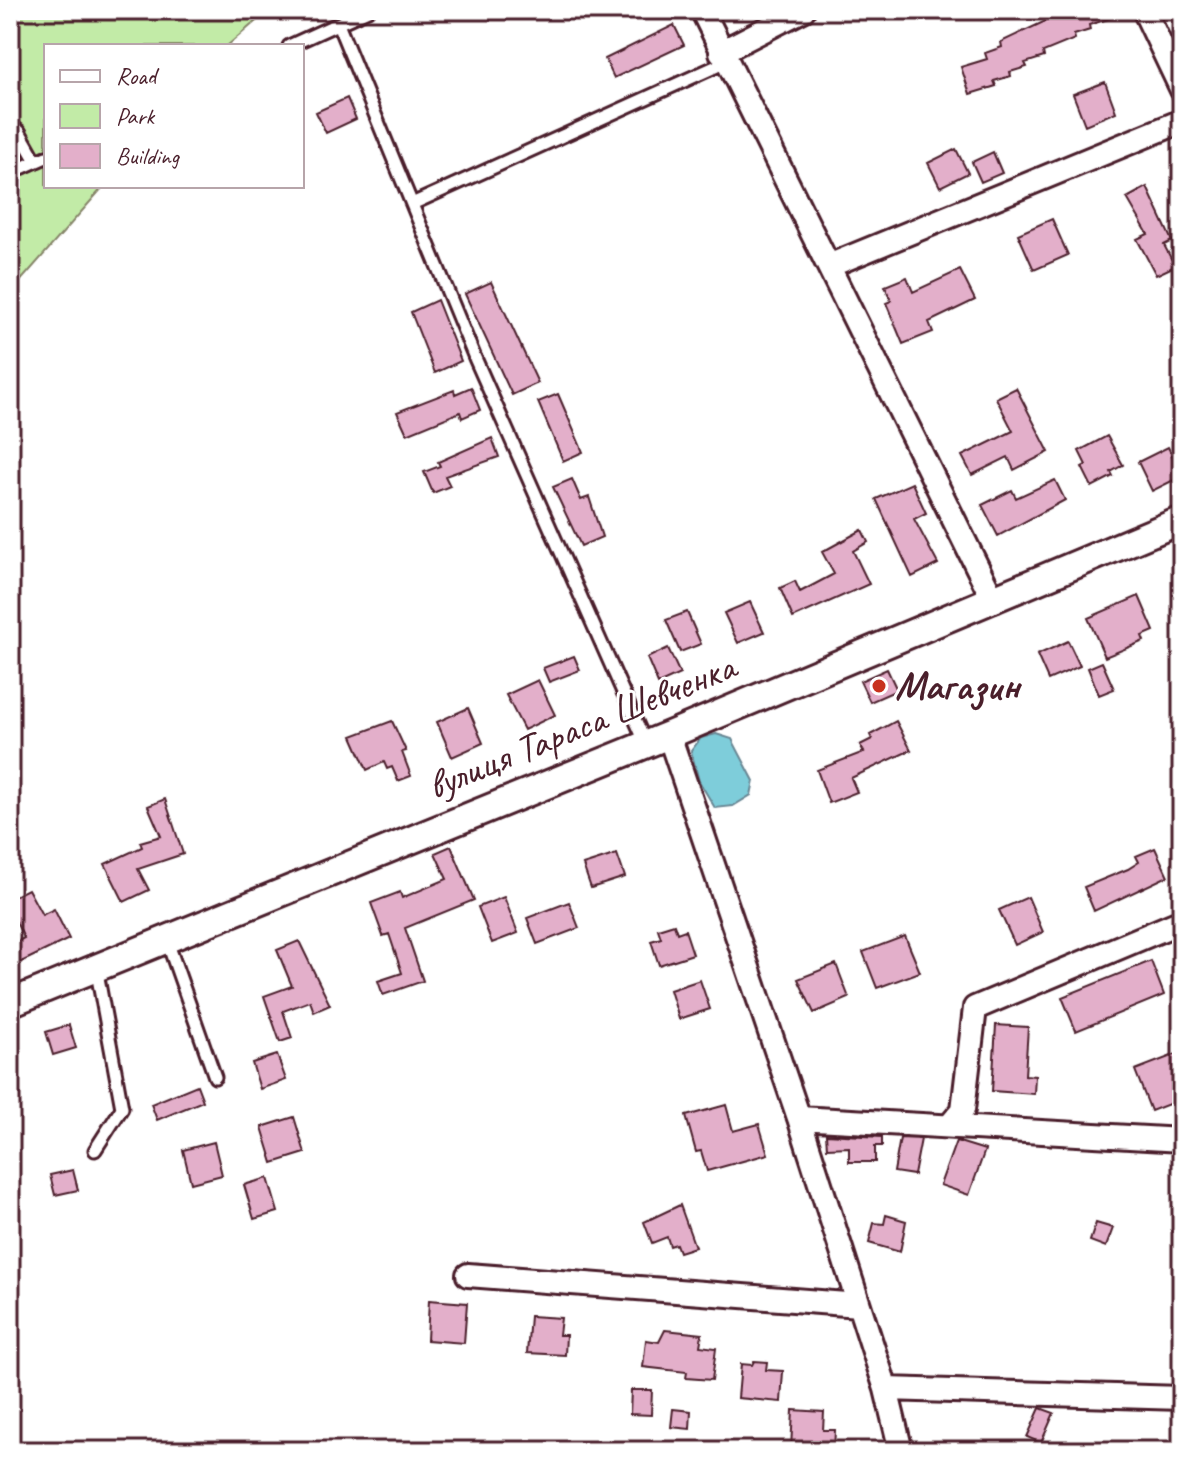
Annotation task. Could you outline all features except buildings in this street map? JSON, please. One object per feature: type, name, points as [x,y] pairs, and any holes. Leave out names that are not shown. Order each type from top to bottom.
[{"type":"street","points":[[702,10],[831,265],[994,601]]},
{"type":"street","points":[[724,57],[803,10]]},
{"type":"street","points":[[1144,10],[1182,90]]},
{"type":"street","points":[[831,265],[1182,121]]},
{"type":"street","name":"вулиця Тараса Шевченка","points":[[11,1001],[167,941],[658,740],[1182,520]]},
{"type":"street","points":[[658,740],[799,1118],[886,1389],[901,1451]]},
{"type":"street","points":[[951,1124],[963,1110],[975,1008],[1182,921]]},
{"type":"street","points":[[799,1118],[951,1124],[1182,1140]]},
{"type":"street","points":[[468,1275],[859,1305]]},
{"type":"street","points":[[886,1389],[1182,1398]]},
{"type":"lane","points":[[293,44],[368,10]]},
{"type":"lane","points":[[338,24],[475,358],[658,740]]},
{"type":"lane","points":[[412,204],[724,57]]},
{"type":"lane","points":[[10,125],[19,131],[41,159],[10,173]]},
{"type":"lane","points":[[167,941],[215,1077]]},
{"type":"lane","points":[[95,1150],[122,1108],[96,966]]},
{"type":"green space","points":[[10,10],[269,10],[229,44],[44,44],[44,188],[102,188],[10,293]]},
{"type":"water","points":[[716,734],[732,739],[754,781],[751,795],[733,806],[715,808],[699,781],[691,751],[701,738]]},
{"type":"place","name":"Магазин","points":[[879,686]]}]
